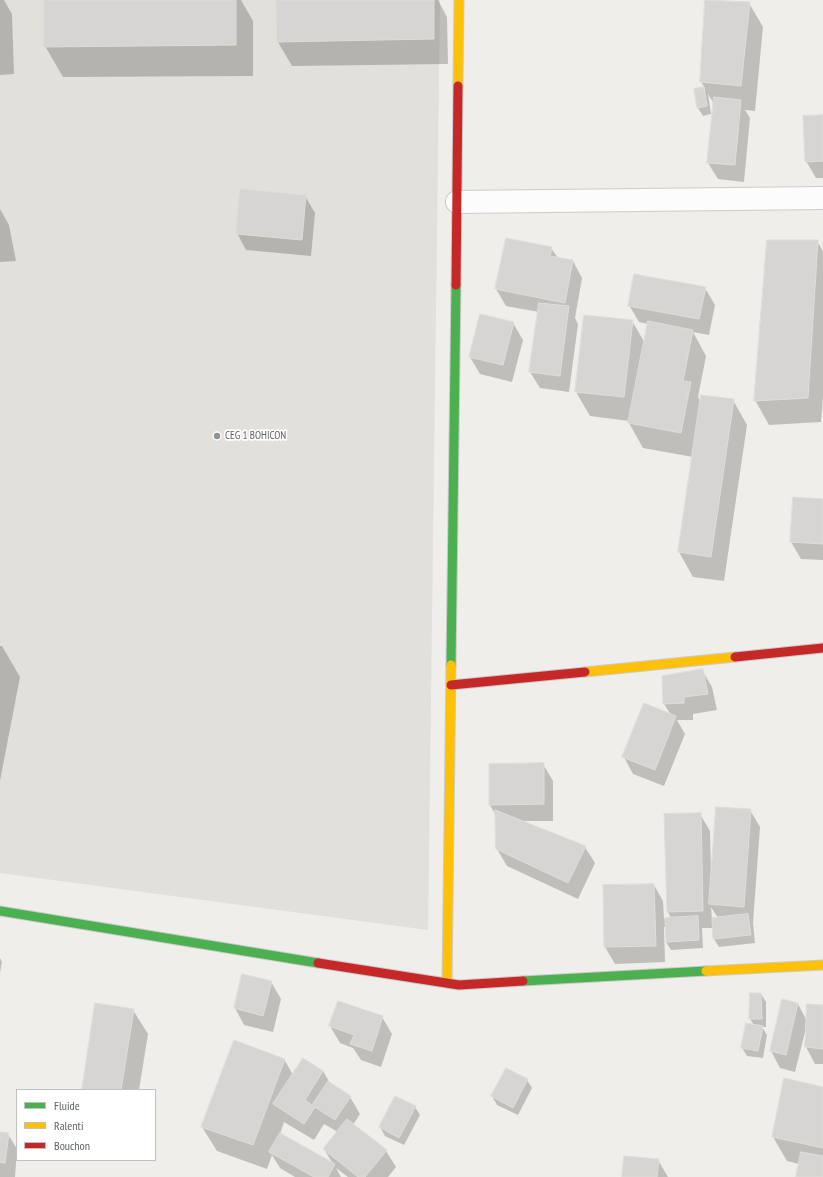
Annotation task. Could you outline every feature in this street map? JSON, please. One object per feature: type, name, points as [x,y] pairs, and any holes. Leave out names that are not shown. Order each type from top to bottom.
[{"type":"street","points":[[447,983],[459,0]]},
{"type":"street","points":[[457,202],[823,198]]},
{"type":"street","points":[[451,685],[823,648]]},
{"type":"street","points":[[0,911],[459,985],[823,965]]},
{"type":"shaded area","name":"CEG 1 BOHICON","points":[[0,0],[440,0],[428,930],[0,873]]},
{"type":"building","points":[[44,0],[236,0],[236,45],[44,47]]},
{"type":"building","points":[[276,0],[434,0],[434,39],[277,42]]},
{"type":"building","points":[[705,0],[750,2],[741,86],[700,82]]},
{"type":"building","points":[[704,87],[707,106],[697,108],[694,89]]},
{"type":"building","points":[[714,97],[741,100],[735,165],[707,163]]},
{"type":"building","points":[[823,115],[823,161],[805,162],[803,116]]},
{"type":"building","points":[[240,189],[306,195],[302,240],[236,234]]},
{"type":"building","points":[[506,238],[552,247],[550,256],[573,260],[565,303],[495,289]]},
{"type":"building","points":[[767,240],[818,240],[808,398],[754,401]]},
{"type":"building","points":[[634,274],[706,287],[699,319],[628,306]]},
{"type":"building","points":[[539,303],[569,306],[560,376],[529,372]]},
{"type":"building","points":[[480,314],[514,322],[503,365],[469,357]]},
{"type":"building","points":[[584,315],[633,320],[624,397],[575,392]]},
{"type":"building","points":[[648,321],[693,330],[683,381],[691,382],[681,433],[628,423]]},
{"type":"building","points":[[701,395],[734,399],[711,557],[678,552]]},
{"type":"building","points":[[793,497],[823,499],[823,544],[790,542]]},
{"type":"building","points":[[703,669],[708,694],[684,697],[684,703],[663,704],[662,676]]},
{"type":"building","points":[[644,703],[676,716],[655,770],[622,757]]},
{"type":"building","points":[[544,763],[544,804],[489,805],[489,764]]},
{"type":"building","points":[[716,807],[751,809],[744,907],[709,904]]},
{"type":"building","points":[[495,810],[586,846],[568,883],[496,849]]},
{"type":"building","points":[[701,813],[703,911],[667,912],[664,814]]},
{"type":"building","points":[[654,884],[656,946],[604,947],[603,885]]},
{"type":"building","points":[[748,914],[751,935],[713,939],[712,918]]},
{"type":"building","points":[[698,916],[699,940],[666,942],[665,918]]},
{"type":"building","points":[[242,974],[272,981],[263,1016],[234,1008]]},
{"type":"building","points":[[750,993],[761,993],[762,1019],[749,1019]]},
{"type":"building","points":[[782,999],[798,1003],[786,1055],[770,1051]]},
{"type":"building","points":[[338,1001],[383,1016],[372,1051],[350,1044],[354,1035],[329,1026]]},
{"type":"building","points":[[95,1003],[134,1009],[121,1089],[82,1089]]},
{"type":"building","points":[[807,1004],[823,1005],[823,1049],[805,1047]]},
{"type":"building","points":[[746,1023],[763,1026],[758,1051],[741,1048]]},
{"type":"building","points":[[234,1040],[285,1059],[253,1145],[201,1127]]},
{"type":"building","points":[[303,1058],[323,1071],[305,1100],[312,1105],[328,1081],[351,1096],[335,1120],[315,1107],[304,1124],[273,1104]]},
{"type":"building","points":[[506,1068],[528,1079],[513,1108],[491,1096]]},
{"type":"building","points":[[784,1078],[823,1087],[823,1148],[772,1137]]},
{"type":"building","points":[[395,1096],[416,1106],[399,1138],[379,1127]]},
{"type":"building","points":[[347,1119],[387,1150],[365,1177],[358,1177],[323,1149]]},
{"type":"building","points":[[0,1132],[9,1133],[5,1163],[0,1162]]},
{"type":"building","points":[[280,1133],[335,1164],[328,1177],[314,1177],[269,1152]]},
{"type":"building","points":[[801,1152],[823,1156],[823,1177],[796,1177]]},
{"type":"building","points":[[624,1156],[659,1159],[657,1177],[622,1177]]},
{"type":"traffic: fast","points":[[451,665],[456,285]]},
{"type":"traffic: fast","points":[[0,911],[318,963]]},
{"type":"traffic: fast","points":[[523,981],[706,971]]},
{"type":"traffic: slow","points":[[458,86],[459,0]]},
{"type":"traffic: slow","points":[[585,672],[735,657]]},
{"type":"traffic: slow","points":[[447,983],[451,665]]},
{"type":"traffic: slow","points":[[706,971],[823,965]]},
{"type":"traffic: jam","points":[[456,285],[458,86]]},
{"type":"traffic: jam","points":[[735,657],[823,648]]},
{"type":"traffic: jam","points":[[451,685],[585,672]]},
{"type":"traffic: jam","points":[[318,963],[459,985],[523,981]]},
{"type":"place","name":"CEG 1 BOHICON","points":[[217,436]]}]
